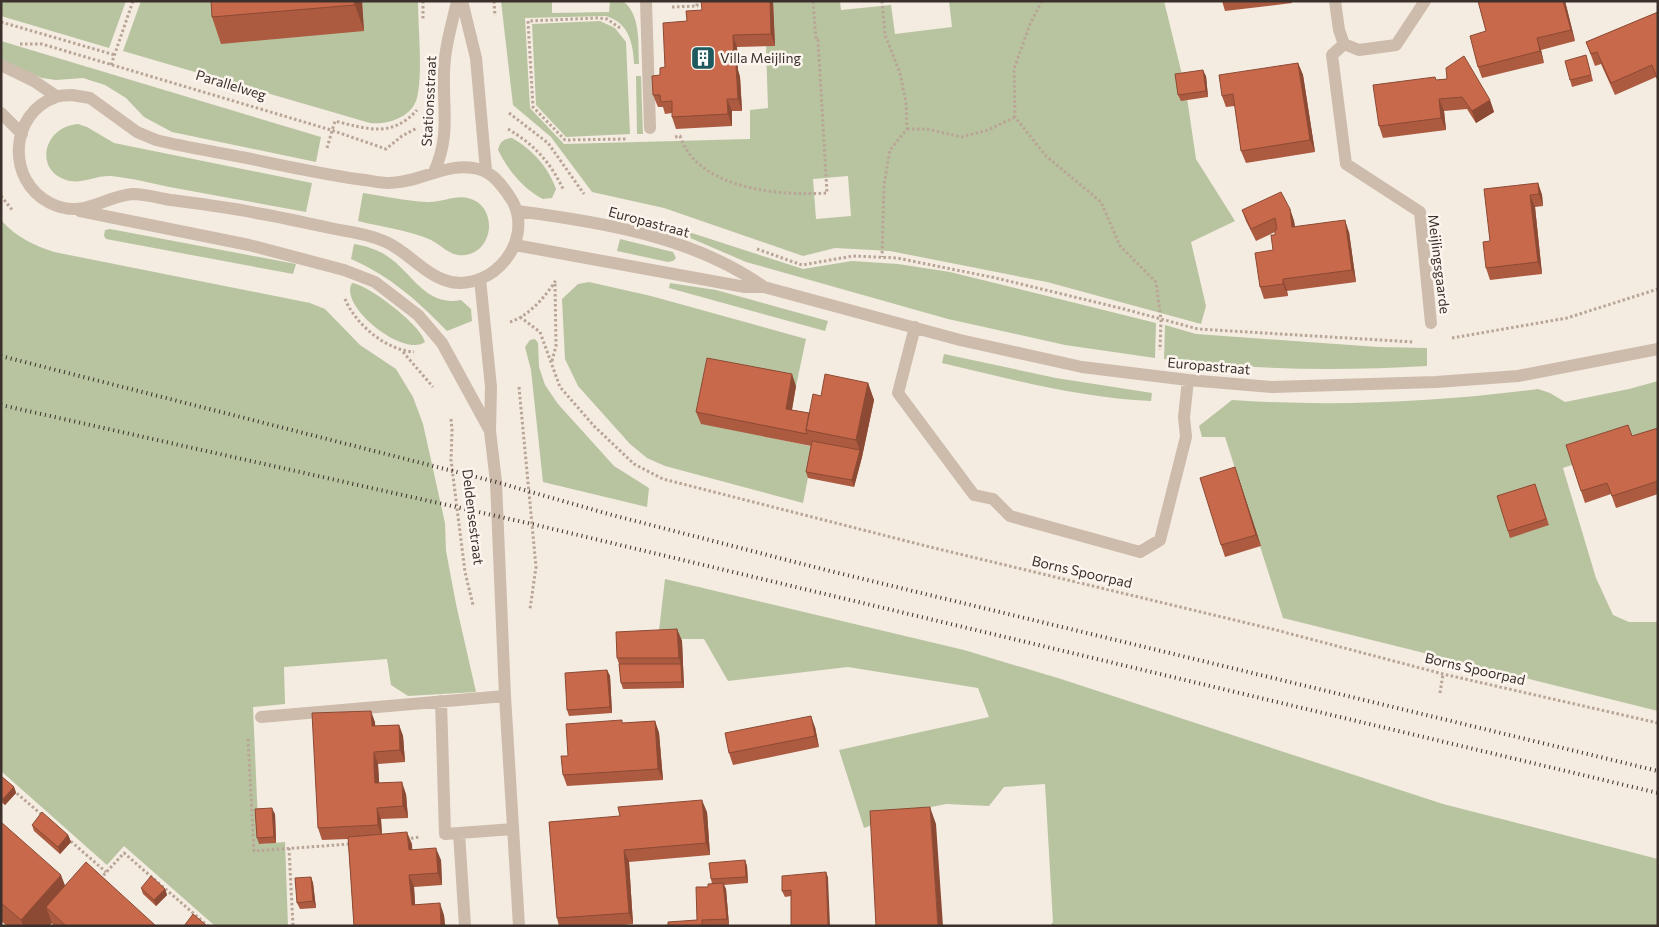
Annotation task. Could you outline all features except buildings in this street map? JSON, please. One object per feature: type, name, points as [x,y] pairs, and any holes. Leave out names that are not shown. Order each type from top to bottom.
[{"type":"street","name":"Stationsstraat","points":[[434,172],[443,153],[446,121],[445,58],[457,1]]},
{"type":"street","points":[[462,1],[476,58],[486,171]]},
{"type":"street","points":[[646,1],[650,133]]},
{"type":"street","points":[[1335,1],[1339,30],[1344,44],[1359,50],[1396,45],[1425,1]]},
{"type":"street","name":"Meijlingsgaarde","points":[[1344,44],[1332,55],[1346,164],[1420,212],[1431,323]]},
{"type":"street","points":[[1,65],[56,96]]},
{"type":"street","points":[[72,95],[90,98],[137,132],[156,140],[322,174],[388,183],[414,181],[434,172],[466,167],[486,171],[508,194],[517,211],[520,232],[510,255],[499,267],[480,279],[467,284],[450,282],[436,276],[404,252],[385,241],[256,212],[132,194],[76,210],[51,204],[38,195],[24,181],[18,165],[22,134],[32,113],[56,96],[72,95]]},
{"type":"street","points":[[1,113],[22,134]]},
{"type":"street","name":"Deldensestraat","points":[[76,210],[249,245],[344,270],[375,282],[418,315],[442,343],[490,431]]},
{"type":"street","name":"Europastraat","points":[[517,211],[613,227],[676,243],[732,266],[764,287]]},
{"type":"street","name":"Europastraat","points":[[515,245],[745,287],[764,287],[960,340],[1082,367],[1188,380],[1272,387],[1436,382],[1518,376],[1658,349]]},
{"type":"street","name":"Deldensestraat","points":[[480,279],[491,387],[490,431],[496,482],[505,696],[519,926]]},
{"type":"street","points":[[915,327],[898,393],[974,495],[993,499],[1010,516],[1140,552],[1160,540],[1186,437],[1184,417],[1188,380]]},
{"type":"street","points":[[260,717],[505,696]]},
{"type":"street","points":[[441,701],[445,834],[513,829]]},
{"type":"street","points":[[460,833],[465,926]]},
{"type":"path","points":[[111,65],[133,1]]},
{"type":"path","points":[[623,32],[607,19],[528,21],[533,107],[565,140],[650,133],[680,136],[689,153],[700,164],[731,183],[776,194],[827,193],[818,40],[816,40],[813,1]]},
{"type":"path","points":[[882,1],[885,35],[900,73],[906,103],[907,129],[890,150],[884,185],[882,258]]},
{"type":"path","points":[[1042,1],[1030,24],[1014,69],[1015,117],[1046,156],[1100,202],[1120,246],[1156,282],[1161,320]]},
{"type":"path","points":[[1,22],[114,55]]},
{"type":"path","name":"Parallelweg","points":[[18,44],[42,44],[331,130],[386,149],[412,130],[433,122],[446,121]]},
{"type":"path","points":[[331,130],[335,120],[368,129],[384,130],[407,119],[418,108]]},
{"type":"path","points":[[506,108],[511,116],[548,142],[575,184],[589,200]]},
{"type":"path","points":[[907,129],[927,129],[961,137],[988,130],[1015,117]]},
{"type":"path","points":[[1,196],[2,200]]},
{"type":"path","points":[[751,247],[802,265],[853,256],[897,258],[996,278],[1124,309],[1198,330],[1398,342],[1432,342],[1567,318],[1658,289]]},
{"type":"path","name":"Borns Spoorpad","points":[[552,361],[556,346],[555,281]]},
{"type":"path","points":[[344,297],[363,326],[403,351],[414,362],[436,392]]},
{"type":"path","name":"Borns Spoorpad","points":[[520,317],[540,332],[552,361],[554,375],[560,387],[621,454],[634,464],[671,481],[930,548],[1276,630],[1443,674],[1658,723]]},
{"type":"path","name":"Meijlingsgaarde","points":[[1431,323],[1432,342]]},
{"type":"path","name":"Deldensestraat","points":[[449,414],[452,430],[451,460],[465,572],[476,614]]},
{"type":"path","points":[[1440,693],[1443,674]]},
{"type":"path","points":[[260,717],[247,718],[254,851],[353,844]]},
{"type":"path","points":[[8,786],[43,816]]},
{"type":"path","points":[[400,840],[445,834]]},
{"type":"path","points":[[64,835],[106,872]]},
{"type":"path","points":[[289,848],[293,926]]},
{"type":"path","points":[[94,885],[124,853],[208,926]]},
{"type":"green space","points":[[1,1],[126,1],[109,48],[1,16]]},
{"type":"green space","points":[[141,1],[211,2],[364,31],[362,1],[418,1],[420,64],[417,98],[414,105],[405,115],[384,123],[370,123],[123,51]]},
{"type":"green space","points":[[501,1],[552,1],[552,13],[609,12],[610,1],[623,1],[633,14],[637,30],[639,64],[634,64],[631,41],[625,29],[614,19],[606,16],[525,18],[530,108],[564,144],[750,139],[750,110],[768,108],[766,46],[775,45],[773,1],[840,1],[841,10],[891,5],[895,34],[952,27],[949,1],[1164,1],[1186,91],[1196,159],[1235,221],[1191,242],[1206,306],[1201,324],[1047,282],[890,251],[835,248],[803,256],[664,208],[592,192],[551,137],[513,105]],"holes":[[[848,176],[851,216],[816,219],[813,179]]]},
{"type":"green space","points":[[600,21],[615,28],[626,42],[630,134],[566,137],[536,105],[532,24]]},
{"type":"green space","points":[[1,41],[321,137],[316,162],[172,132],[144,117],[126,98],[105,85],[83,78],[56,80],[42,78],[1,60]]},
{"type":"green space","points":[[636,76],[641,76],[643,134],[637,134]]},
{"type":"green space","points":[[78,124],[87,127],[114,143],[312,183],[306,212],[119,177],[105,176],[77,181],[66,180],[56,175],[49,167],[47,149],[50,140],[57,133],[66,127]]},
{"type":"green space","points":[[512,138],[533,153],[549,174],[556,189],[552,198],[543,199],[529,190],[506,165],[498,150],[502,141]]},
{"type":"green space","points":[[363,193],[427,202],[468,198],[478,202],[484,209],[488,218],[489,228],[487,237],[475,252],[460,255],[451,253],[431,240],[404,231],[358,221]]},
{"type":"green space","points":[[633,214],[803,269],[852,261],[898,264],[950,272],[1156,323],[1155,358],[1065,345],[948,319],[746,262],[681,234],[632,220]]},
{"type":"green space","points":[[1,220],[25,240],[54,252],[310,303],[325,309],[360,345],[396,369],[413,397],[423,424],[445,523],[446,551],[476,692],[408,696],[391,685],[387,659],[284,667],[285,704],[253,707],[259,844],[285,842],[288,926],[215,926],[124,846],[107,865],[1,771]]},
{"type":"green space","points":[[110,229],[296,264],[293,274],[106,239],[104,236],[105,230]]},
{"type":"green space","points":[[620,239],[673,252],[676,258],[668,262],[617,251]]},
{"type":"green space","points":[[354,244],[371,248],[387,256],[428,293],[449,301],[461,300],[471,309],[472,321],[447,331],[425,309],[391,281],[351,259]]},
{"type":"green space","points":[[589,282],[651,296],[806,339],[796,386],[711,370],[763,436],[814,447],[803,503],[665,466],[647,458],[630,444],[578,386],[565,359],[562,299],[578,284]]},
{"type":"green space","points":[[352,283],[360,285],[394,307],[415,326],[425,342],[415,345],[403,343],[375,327],[363,316],[355,304],[350,293]]},
{"type":"green space","points":[[670,283],[716,290],[828,321],[825,331],[669,288]]},
{"type":"green space","points":[[1165,325],[1196,334],[1378,347],[1427,348],[1427,366],[1361,369],[1296,368],[1197,363],[1164,359]]},
{"type":"green space","points":[[535,339],[538,343],[539,367],[545,385],[558,404],[614,466],[649,488],[647,507],[543,482],[531,370],[525,347],[530,340]]},
{"type":"green space","points":[[944,354],[1056,378],[1152,393],[1151,401],[1098,396],[1020,381],[942,363]]},
{"type":"green space","points":[[1658,381],[1658,436],[1563,468],[1596,578],[1613,615],[1629,622],[1658,622],[1658,711],[1283,618],[1225,437],[1202,437],[1199,426],[1232,400],[1309,403],[1385,402],[1462,397],[1538,389],[1550,393],[1565,402]]},
{"type":"green space","points":[[665,579],[964,650],[1061,679],[1443,804],[1658,859],[1658,926],[1050,926],[1053,922],[1045,784],[1004,787],[989,806],[946,804],[907,812],[864,828],[839,750],[989,717],[978,688],[848,667],[728,681],[704,639],[658,639]]},
{"type":"railway","points":[[1,356],[496,482],[612,515],[826,570],[1658,771]]},
{"type":"railway","points":[[1,405],[532,524],[1658,793]]},
{"type":"place","name":"Villa Meijling","points":[[703,58]]}]
